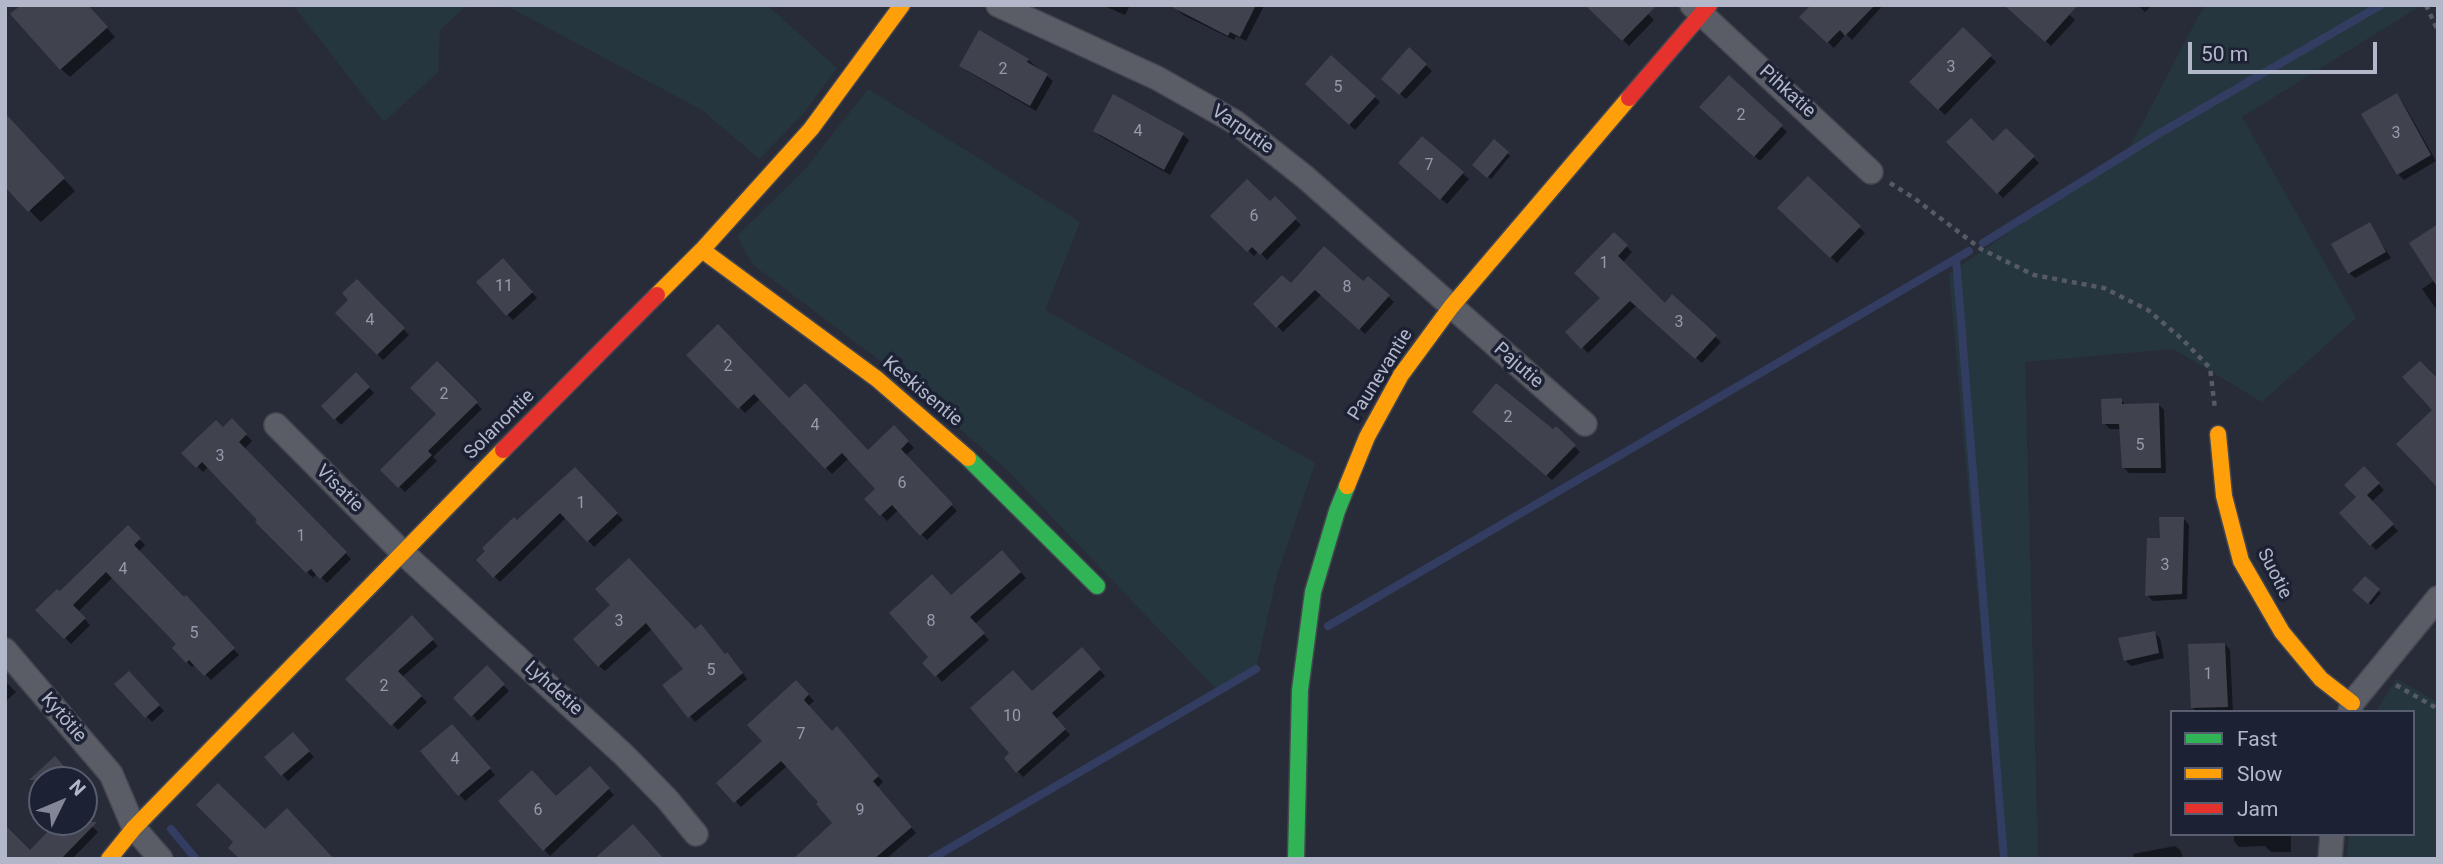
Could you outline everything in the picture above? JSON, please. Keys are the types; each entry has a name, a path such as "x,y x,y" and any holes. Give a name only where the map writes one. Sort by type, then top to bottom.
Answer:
{"street":[{"name":"Solanontie","path":"109,859 134,828 402,552 702,250 811,129 902,5"},
{"name":"Varputie","path":"999,5 1157,78 1236,122 1306,177 1451,307"},
{"name":"Paunevantie","path":"1296,859 1300,690 1313,592 1337,511 1367,438 1401,375 1451,307 1701,8"},
{"name":"Pihkatie","path":"1701,8 1871,172"},
{"name":"Keskisentie","path":"702,250 877,379 980,468 1097,586"},
{"name":"Pajutie","path":"1451,307 1585,424"},
{"name":"Visatie","path":"276,425 402,552"},
{"name":"Suotie","path":"2218,434 2224,496 2241,561 2282,632 2321,679 2351,707"},
{"name":"Lyhdetie","path":"402,552 624,755 696,834"},
{"path":"2351,707 2438,598"},
{"name":"Kytötie","path":"5,650 111,774 134,828 161,859"},
{"path":"2330,859 2332,836"}],"path":[{"path":"2426,5 2438,31"},
{"path":"1871,172 1914,198 1981,249 2035,275 2104,288 2148,310 2183,340 2210,369 2218,434"},
{"path":"2376,673 2438,709"}],"shaded area":[{"path":"293,5 467,5 440,30 438,72 384,122"},
{"path":"505,5 767,5 837,68 803,114 759,159 702,110"},
{"path":"2207,5 2422,5 2242,117 2356,318 2262,402 2173,349 2025,362 2038,859 2001,859 1949,274 2129,149 2200,13"},
{"path":"868,89 1080,222 1045,310 1315,463 1277,575 1256,669 1217,690 1008,471 895,372 752,264 737,236 807,167"},
{"path":"2396,679 2438,702 2438,859 2347,859 2349,836 2415,836 2415,710 2377,710"}],"building":[{"path":"21,5 88,5 108,27 60,70 10,14"},
{"path":"1168,5 1256,5 1240,37 1230,32 1228,36"},
{"path":"1585,5 1657,5 1622,41"},
{"path":"1811,5 1875,5 1845,36 1840,30 1827,43 1799,17"},
{"path":"2004,5 2078,5 2045,42"},
{"path":"1963,27 1992,55 1938,110 1909,82"},
{"path":"979,30 1029,59 1027,62 1048,74 1030,106 959,66"},
{"path":"1409,47 1427,64 1399,95 1381,79"},
{"path":"1331,55 1376,96 1349,125 1305,84"},
{"path":"1729,75 1783,125 1754,157 1699,107"},
{"path":"2397,93 2431,155 2397,175 2361,114"},
{"path":"1113,94 1184,133 1164,170 1093,131"},
{"path":"5,113 65,178 28,212 5,187"},
{"path":"1971,118 1993,141 2006,128 2035,156 1997,194 1946,142"},
{"path":"1422,136 1464,172 1440,200 1398,163"},
{"path":"1494,139 1509,152 1487,178 1472,165"},
{"path":"1808,176 1861,226 1830,258 1777,208"},
{"path":"1247,179 1270,201 1275,196 1297,218 1260,255 1252,247 1247,252 1210,216"},
{"path":"2370,222 2386,252 2348,274 2331,244"},
{"path":"2438,224 2438,288 2409,243"},
{"path":"1614,232 1628,245 1618,256 1665,303 1672,294 1717,335 1695,359 1630,301 1581,349 1565,332 1600,298 1574,273"},
{"path":"1324,246 1363,281 1368,276 1390,295 1359,330 1315,290 1276,328 1253,304 1282,275 1291,283"},
{"path":"503,258 533,292 506,316 476,282"},
{"path":"357,279 405,328 377,355 335,313 348,300 342,293"},
{"path":"718,324 789,398 805,383 868,450 894,425 909,441 901,449 953,504 920,536 892,505 880,516 864,499 875,489 842,453 825,469 754,394 738,409 686,355"},
{"path":"437,361 478,402 428,451 432,455 398,488 380,470 436,414 410,388"},
{"path":"2420,361 2438,379 2438,488 2396,444 2432,410 2402,377"},
{"path":"356,372 370,387 334,420 321,406"},
{"path":"1496,383 1553,429 1556,426 1576,445 1546,476 1472,412"},
{"path":"2122,398 2122,404 2159,403 2161,468 2122,468 2119,424 2102,424 2101,399"},
{"path":"232,418 247,434 239,442 347,552 320,579 311,569 306,573 255,522 257,520 202,462 196,468 181,453 216,420 223,427"},
{"path":"2364,466 2380,483 2367,495 2394,524 2370,546 2339,513 2356,497 2344,485"},
{"path":"575,467 618,513 587,542 560,513 493,578 476,560 485,551 482,548 514,517 517,520"},
{"path":"2159,517 2184,517 2182,594 2145,596 2147,538 2160,538"},
{"path":"128,525 141,538 134,545 184,597 186,595 235,648 204,676 189,660 186,663 172,648 176,644 106,572 73,605 86,618 64,639 35,610 57,589 60,591"},
{"path":"1002,550 1021,572 970,617 985,633 935,677 922,663 928,657 889,613 932,574 951,595"},
{"path":"629,558 695,629 701,624 743,673 688,718 662,685 683,669 646,623 598,667 573,639 610,605 595,589"},
{"path":"2365,576 2380,589 2368,604 2352,590"},
{"path":"412,615 434,639 398,671 422,696 391,726 345,679"},
{"path":"2155,631 2159,653 2124,661 2118,638"},
{"path":"2225,643 2228,707 2191,708 2188,644"},
{"path":"1082,647 1101,669 1052,713 1066,729 1016,773 1004,758 1009,753 970,708 1013,670 1032,691"},
{"path":"487,665 505,684 471,717 453,698"},
{"path":"129,671 160,705 145,718 114,684"},
{"path":"796,680 809,694 804,700 832,731 837,726 879,776 873,781 912,827 874,859 793,859 832,823 816,804 818,802 781,761 734,803 716,783 762,741 747,725"},
{"path":"452,724 491,768 458,796 420,751"},
{"path":"293,732 310,751 281,776 264,757"},
{"path":"55,756 64,766 44,766"},
{"path":"590,766 610,788 543,851 498,801 532,770 556,796"},
{"path":"218,783 265,829 287,808 334,859 240,859 228,848 233,842 196,805"},
{"path":"633,824 664,859 594,859"},
{"path":"5,825 30,850 44,836 83,836 61,859 5,859"}],"waterway":[{"path":"1983,243 2160,133 2381,5"},
{"path":"1328,626 1969,251"},
{"path":"1956,259 2004,859"},
{"path":"931,859 1256,669"},
{"path":"171,829 196,859"}],"traffic: fast":[{"path":"968,458 1097,586"},
{"path":"1296,859 1300,690 1313,592 1347,486"}],"traffic: slow":[{"path":"657,295 702,250 811,129 902,5"},
{"path":"1347,486 1367,437 1401,375 1451,307 1629,98"},
{"path":"702,250 877,379 968,458"},
{"path":"2218,434 2224,496 2241,561 2282,632 2321,679 2352,703"},
{"path":"109,859 134,828 503,450"}],"traffic: jam":[{"path":"1629,98 1709,5"},
{"path":"503,450 657,295"}]}
